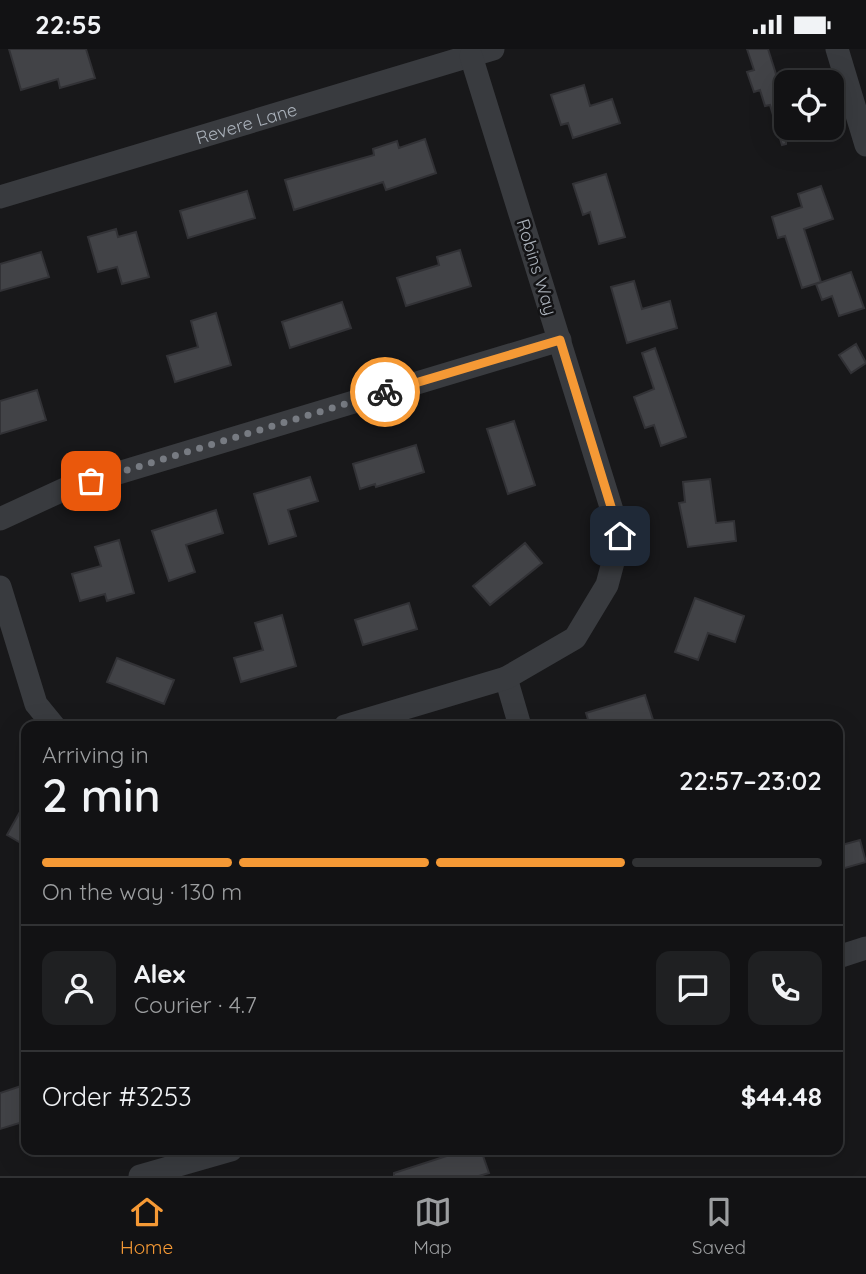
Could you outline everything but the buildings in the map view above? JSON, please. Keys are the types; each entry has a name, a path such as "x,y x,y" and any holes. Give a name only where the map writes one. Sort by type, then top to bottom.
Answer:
{"street":[{"name":"Revere Lane","path":"0,197 493,49"},
{"path":"837,49 866,145"},
{"name":"Robins Way","path":"362,721 506,678 575,638 607,585 620,536 471,56"},
{"path":"0,519 65,489 560,340"},
{"path":"0,587 36,704 50,721"},
{"path":"506,678 519,721"},
{"path":"843,955 866,948"},
{"path":"140,1176 214,1155"}],"way so far":[{"path":"91,481 385,392"}],"route":[{"path":"385,392 560,340 620,536"}]}
